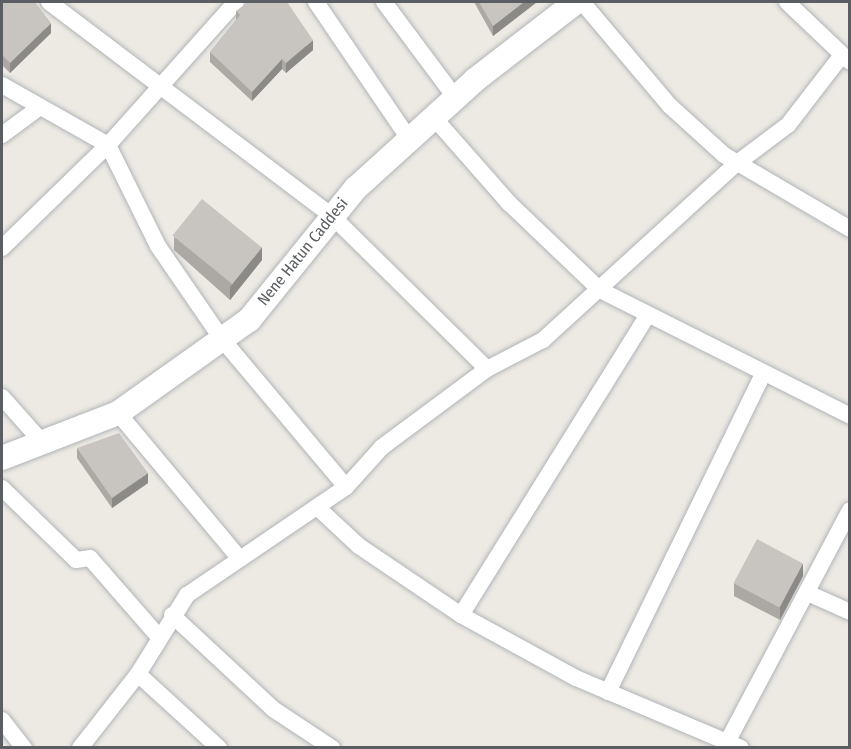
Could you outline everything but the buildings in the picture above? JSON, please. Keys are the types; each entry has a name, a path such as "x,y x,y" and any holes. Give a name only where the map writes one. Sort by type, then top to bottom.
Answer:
{"street":[{"path":"49,2 331,215 487,369"},
{"path":"2,248 108,145 236,2"},
{"path":"316,2 409,139"},
{"path":"384,2 457,100"},
{"name":"Nene Hatun Caddesi","path":"2,458 118,413 249,321 331,215 409,139 436,120 576,2"},
{"path":"582,2 670,106 736,164 849,229"},
{"path":"80,747 138,674 158,636 187,595 346,487 382,447 487,369 543,340 736,164 788,124 846,58 787,2"},
{"path":"2,85 108,145 158,246 222,339 346,487"},
{"path":"2,135 40,107"},
{"path":"436,120 509,203 600,290 646,318 849,416"},
{"path":"461,615 646,318"},
{"path":"608,692 763,374"},
{"path":"2,397 42,442"},
{"path":"118,413 240,559"},
{"path":"2,488 76,560 90,558 158,636"},
{"path":"317,507 359,546 461,615 608,692 730,746 810,594 849,510"},
{"path":"810,594 849,612"},
{"path":"172,615 273,709 332,747"},
{"path":"138,674 219,747"},
{"path":"2,720 24,747"}]}
